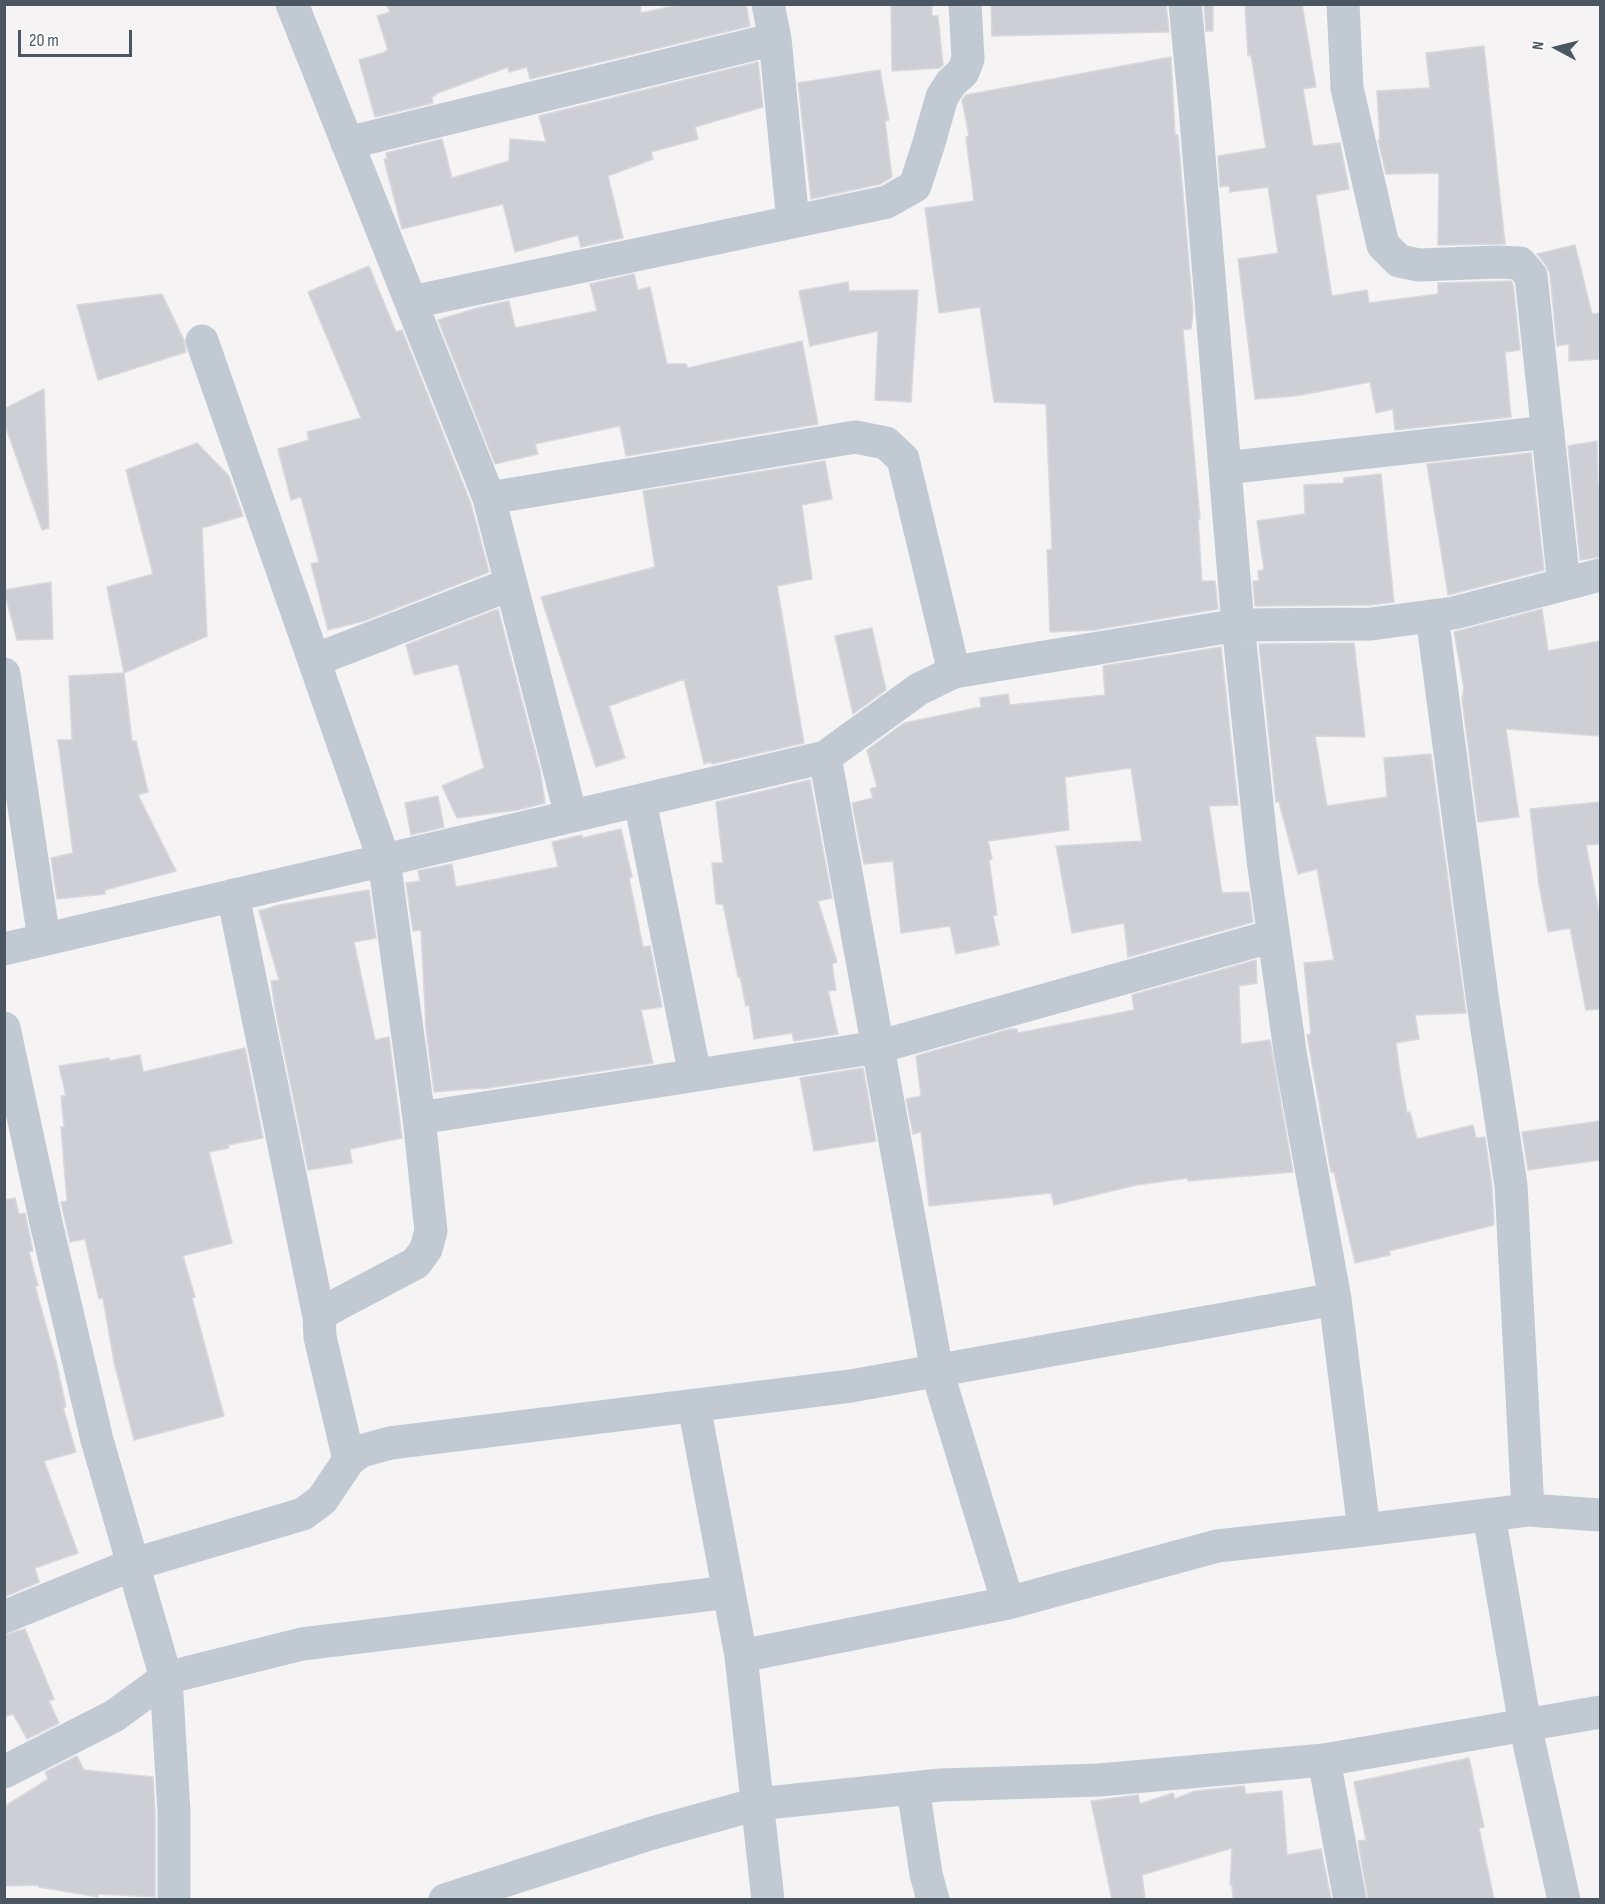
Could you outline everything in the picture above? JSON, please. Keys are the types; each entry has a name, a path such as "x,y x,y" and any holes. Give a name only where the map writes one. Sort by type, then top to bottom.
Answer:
{"street":[{"path":"292,4 489,498 571,816"},
{"path":"768,4 775,39 793,222"},
{"path":"412,302 887,202 915,186 942,97 951,83 963,72 968,59 965,4"},
{"path":"1185,4 1238,625 1263,860 1291,1058 1335,1299 1364,1530"},
{"path":"1343,4 1347,88 1383,245 1399,261 1419,265 1520,263 1531,276 1564,585"},
{"path":"347,143 775,39"},
{"path":"202,341 384,860 419,1118 431,1231 426,1250 416,1263 329,1309 319,1317"},
{"path":"1225,468 1548,432"},
{"path":"489,498 855,437 886,443 903,459 954,672"},
{"path":"4,948 825,757 919,689 954,672 1238,625 1371,624 1454,613 1600,575"},
{"path":"315,660 511,584"},
{"path":"1432,616 1483,1003 1511,1185 1528,1510"},
{"path":"4,674 44,939"},
{"path":"825,757 936,1371 1008,1603"},
{"path":"640,801 695,1075"},
{"path":"233,895 319,1317 320,1336 349,1460"},
{"path":"419,1118 878,1047 1273,936"},
{"path":"4,1028 47,1227 97,1440 166,1678 174,1812 174,1899"},
{"path":"4,1617 134,1564 303,1514 322,1500 349,1460 362,1451 390,1443 851,1386 1335,1299"},
{"path":"693,1406 741,1656 768,1899"},
{"path":"741,1656 1008,1603 1217,1546 1528,1510 1600,1515"},
{"path":"1489,1515 1525,1725 1564,1899"},
{"path":"4,1772 114,1716 166,1678 302,1644 729,1592"},
{"path":"445,1899 649,1834 757,1804 941,1785 1099,1780 1324,1760 1600,1712"},
{"path":"1324,1760 1350,1899"},
{"path":"913,1788 926,1874 933,1899"}],"building":[{"path":"386,4 640,4 641,13 683,4 746,4 750,26 530,79 527,67 509,72 508,67 435,94 432,97 433,103 375,117 359,60 388,50 377,16 390,12"},
{"path":"891,4 932,4 932,16 938,16 943,65 940,68 892,71"},
{"path":"991,4 1166,4 1169,32 992,36"},
{"path":"1204,4 1213,4 1213,31 1206,31"},
{"path":"1245,4 1302,4 1316,87 1303,89 1313,146 1340,143 1349,189 1316,195 1332,296 1367,290 1369,303 1438,294 1438,283 1511,281 1520,350 1505,352 1511,417 1395,430 1393,409 1376,413 1370,382 1295,396 1255,399 1238,259 1278,253 1268,187 1230,192 1229,186 1220,187 1218,156 1266,148 1251,55 1248,56"},
{"path":"1484,46 1505,244 1438,245 1439,173 1386,174 1378,140 1380,140 1377,91 1430,88 1426,53"},
{"path":"1171,57 1175,135 1178,135 1193,311 1191,329 1183,330 1200,519 1198,519 1202,581 1215,581 1218,609 1094,630 1050,632 1047,550 1052,549 1046,404 994,402 980,307 939,313 925,208 974,201 966,137 969,136 962,100 966,95"},
{"path":"758,62 763,107 695,127 698,139 651,152 653,159 608,176 623,238 581,247 578,235 515,252 503,204 402,229 384,159 387,159 386,153 442,139 452,178 509,161 510,139 546,142 539,116"},
{"path":"880,70 889,120 885,121 892,177 880,184 811,199 798,83"},
{"path":"1575,245 1592,314 1600,313 1600,359 1569,361 1569,344 1557,346 1550,274 1537,254"},
{"path":"369,266 396,332 402,330 471,504 489,572 364,621 328,630 311,564 319,562 301,497 291,500 278,449 309,440 307,432 361,418 308,292"},
{"path":"634,274 638,290 650,287 667,364 686,364 688,368 802,341 818,424 626,456 620,426 535,444 538,454 495,464 438,320 509,301 515,328 597,311 590,284"},
{"path":"848,282 849,291 918,290 911,402 875,400 878,331 810,346 799,291"},
{"path":"162,294 184,340 186,352 98,380 77,305"},
{"path":"44,389 49,528 42,530 4,422 4,409"},
{"path":"1597,441 1598,484 1600,484 1600,557 1580,560 1568,446"},
{"path":"197,443 229,476 243,516 202,528 207,636 124,673 107,587 153,574 126,470"},
{"path":"1531,453 1544,570 1448,595 1427,464"},
{"path":"825,461 832,499 802,505 812,579 777,586 804,743 704,764 684,679 609,706 625,758 596,767 541,597 655,567 643,491"},
{"path":"1381,474 1394,602 1370,605 1255,606 1253,581 1259,581 1258,571 1264,570 1257,521 1305,514 1304,485 1344,483 1344,478"},
{"path":"51,582 53,639 17,640 4,590"},
{"path":"498,609 540,770 545,803 517,810 457,818 442,786 484,768 458,664 414,675 406,645"},
{"path":"1542,609 1548,651 1600,641 1600,736 1506,729 1519,817 1478,822 1462,699 1464,688 1454,632"},
{"path":"872,628 886,690 853,714 835,636"},
{"path":"1354,643 1365,737 1315,736 1327,806 1387,797 1384,758 1431,754 1466,1013 1415,1015 1419,1039 1396,1043 1400,1073 1407,1113 1410,1112 1417,1139 1473,1125 1476,1138 1485,1137 1492,1187 1494,1225 1389,1251 1390,1255 1355,1263 1334,1172 1331,1172 1307,1035 1311,1034 1304,963 1334,960 1317,869 1298,874 1279,802 1276,802 1259,644"},
{"path":"1221,647 1238,805 1209,806 1222,893 1249,892 1253,922 1128,957 1124,923 1072,933 1056,846 1142,841 1131,768 1065,777 1069,830 988,841 997,915 993,916 999,945 956,954 950,926 901,933 893,861 864,864 852,803 873,798 870,789 877,787 867,750 904,723 981,707 980,698 1008,694 1010,705 1105,695 1103,666"},
{"path":"124,673 132,741 136,741 148,792 138,795 176,871 105,890 105,894 57,899 51,858 73,853 58,740 72,740 69,676"},
{"path":"810,780 832,898 818,901 837,962 832,964 836,990 828,991 838,1034 794,1041 792,1033 754,1039 749,1005 746,1006 740,977 738,977 723,904 716,904 712,863 723,863 716,802"},
{"path":"438,796 444,827 411,835 405,803"},
{"path":"1600,802 1600,844 1586,845 1600,918 1600,1009 1586,1010 1570,928 1548,932 1539,885 1530,809"},
{"path":"621,829 632,877 629,878 643,947 650,946 662,1007 641,1010 653,1063 482,1089 434,1092 426,1029 421,930 413,931 406,883 420,881 418,871 452,864 456,887 558,867 552,842"},
{"path":"369,890 376,938 354,942 375,1040 389,1037 402,1138 350,1149 352,1163 308,1170 275,1008 271,981 279,980 259,911 279,905"},
{"path":"1256,960 1257,983 1239,986 1241,1044 1270,1040 1293,1172 1188,1181 1188,1178 1136,1185 1054,1205 1051,1193 929,1206 921,1132 913,1134 906,1099 921,1096 916,1056 1010,1029 1017,1029 1018,1033 1134,1010 1132,995"},
{"path":"245,1048 263,1138 228,1145 229,1148 209,1152 232,1243 183,1256 224,1416 134,1440 114,1362 103,1298 99,1299 85,1239 70,1242 61,1202 67,1201 61,1127 64,1127 61,1096 66,1096 59,1066 140,1055 143,1072"},
{"path":"863,1068 876,1141 814,1151 800,1078"},
{"path":"1600,1121 1600,1160 1528,1170 1522,1132"},
{"path":"15,1198 19,1214 25,1213 33,1251 29,1252 38,1286 35,1286 56,1361 66,1407 63,1407 76,1452 44,1461 78,1553 35,1568 39,1582 4,1597 4,1200"},
{"path":"25,1629 54,1699 49,1701 59,1723 27,1739 13,1714 4,1717 4,1635"},
{"path":"77,1756 84,1770 153,1777 155,1897 98,1894 98,1897 38,1885 4,1886 4,1807 48,1779 45,1772"},
{"path":"1469,1758 1484,1827 1479,1828 1494,1899 1368,1899 1358,1841 1366,1840 1354,1782"},
{"path":"1244,1786 1246,1794 1282,1791 1287,1855 1321,1849 1331,1899 1233,1899 1232,1885 1230,1885 1232,1848 1142,1875 1145,1899 1112,1899 1091,1801 1138,1795 1140,1804 1173,1793 1175,1799 1195,1791"}]}
